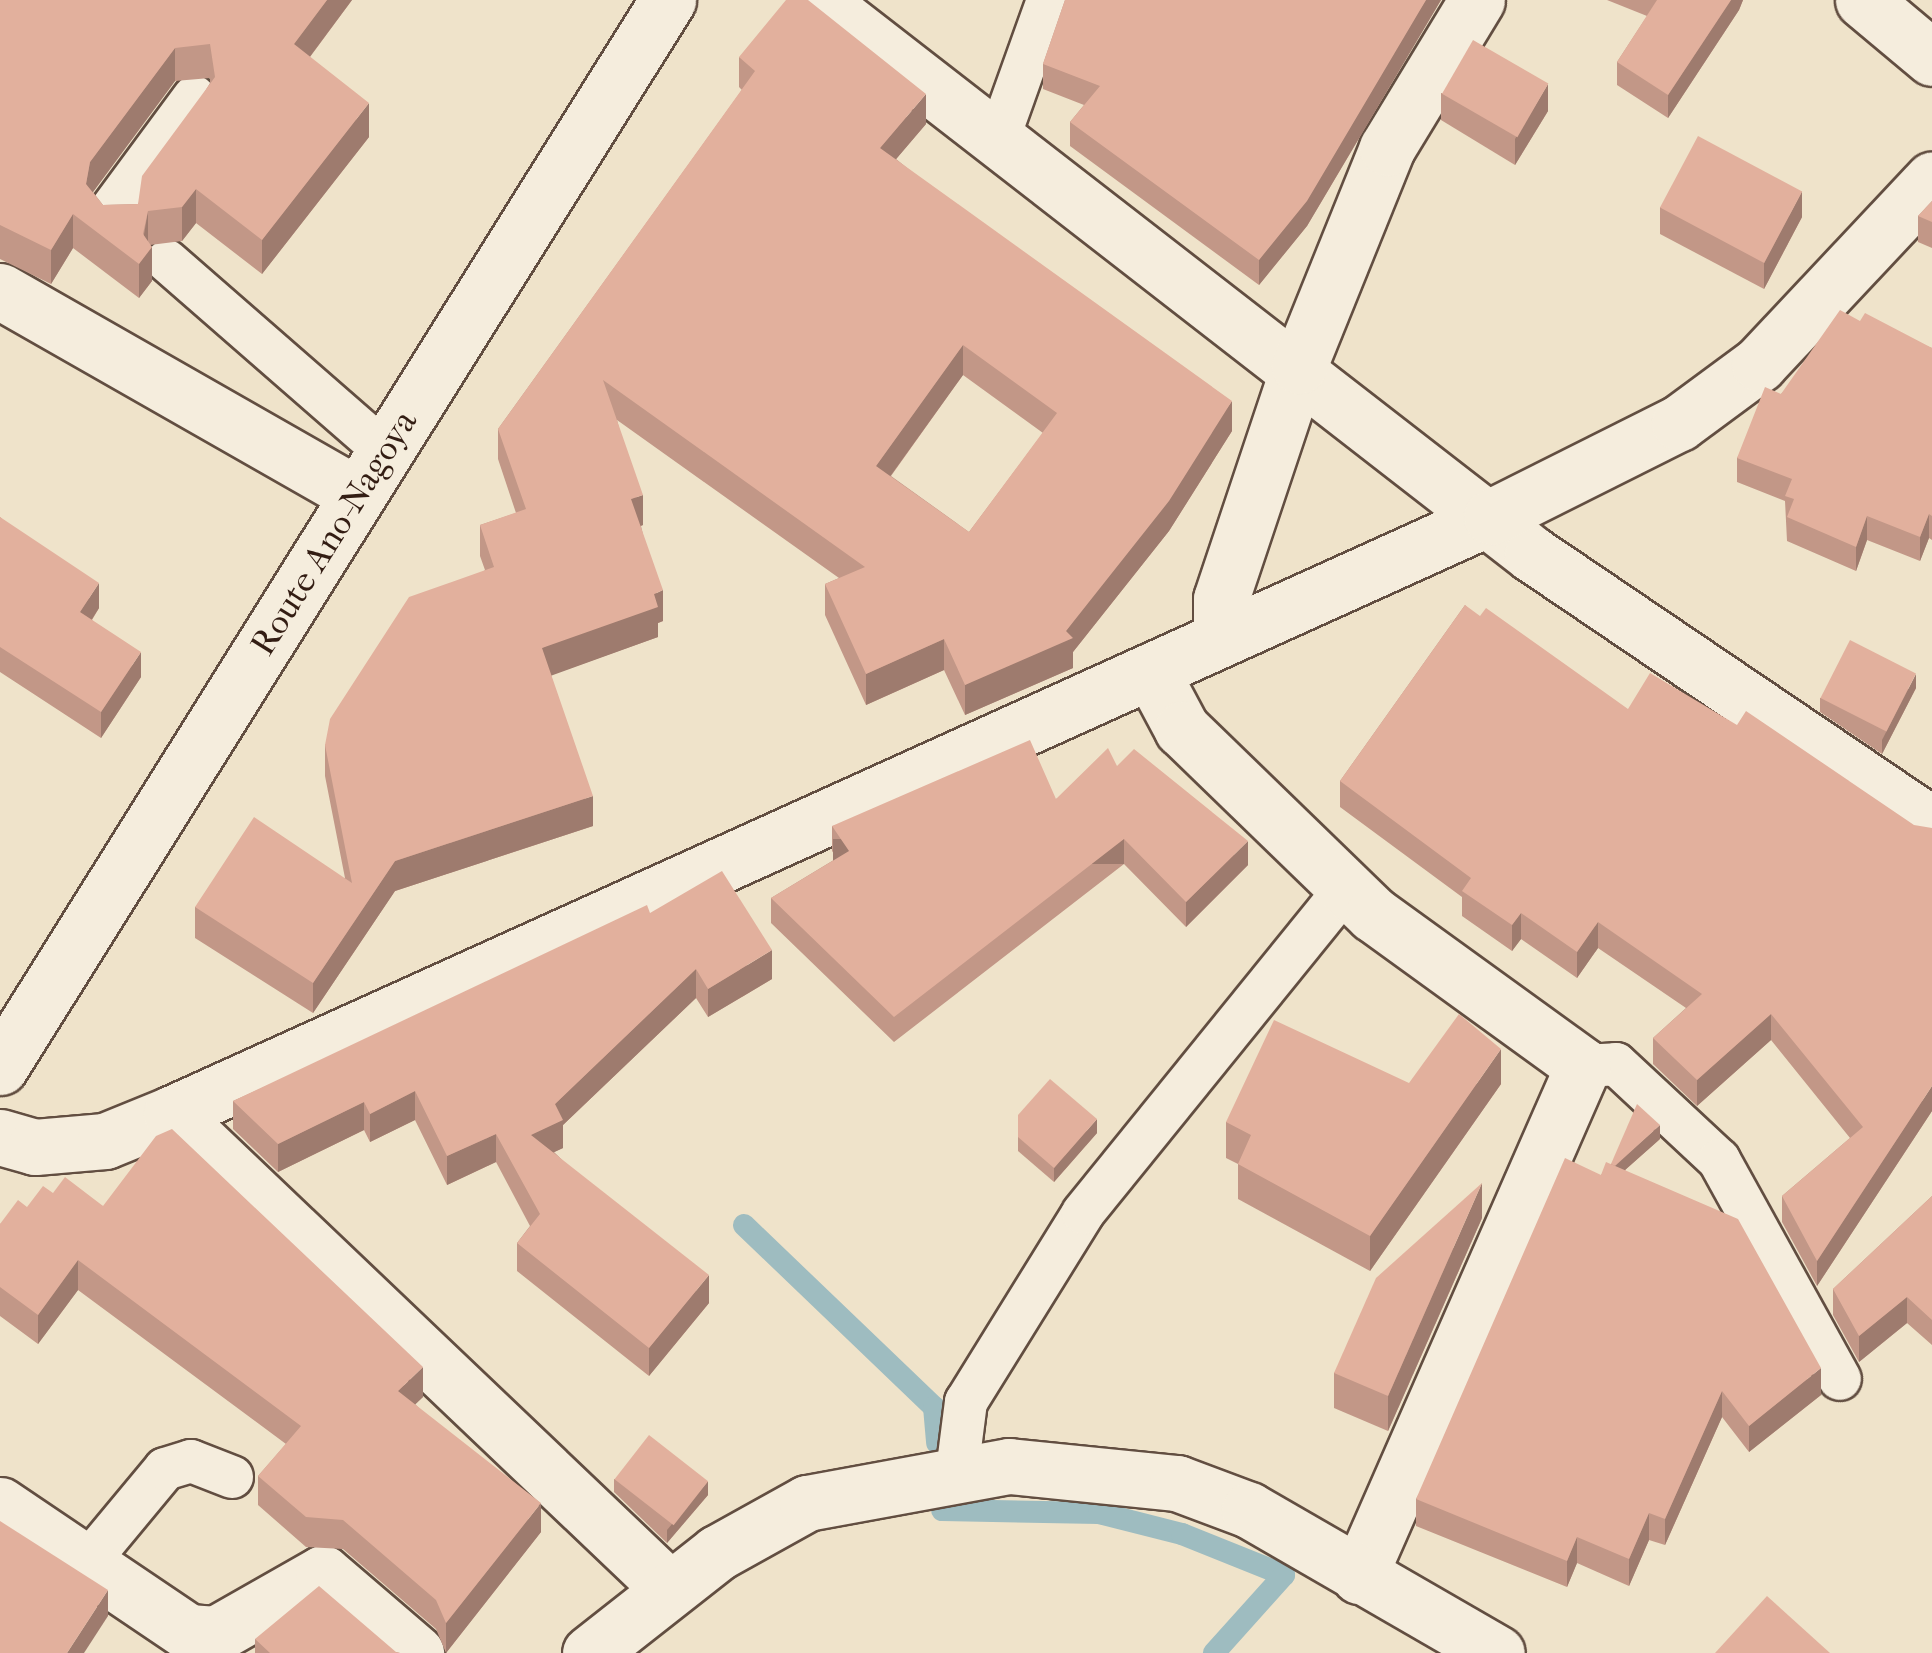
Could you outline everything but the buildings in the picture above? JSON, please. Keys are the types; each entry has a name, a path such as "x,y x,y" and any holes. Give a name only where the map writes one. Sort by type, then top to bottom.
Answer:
{"street":[{"name":"Route Ano-Nagoya","path":"0,1067 668,0"},
{"path":"818,0 1299,366 1492,516 1532,554 1932,825"},
{"path":"1221,638 1221,599 1299,366 1388,148 1477,0"},
{"path":"1862,0 1932,58"},
{"path":"0,1137 34,1147 105,1141 171,1114 1492,516 1679,423 1759,364 1932,180"},
{"path":"0,291 371,473"},
{"path":"1151,672 1182,730 1346,888 1583,1066 1359,1576"},
{"path":"171,1114 670,1589"},
{"path":"590,1653 670,1589 807,1503 956,1472 1009,1466 1177,1483 1249,1510 1498,1653"},
{"path":"0,1505 188,1632 216,1634 324,1573 416,1653"}],"lane":[{"path":"1000,137 1048,0"},
{"path":"120,221 110,212 194,97"},
{"path":"167,261 371,473"},
{"path":"956,1472 966,1402 1083,1213 1346,888"},
{"path":"1583,1066 1616,1064 1719,1160 1840,1379"},
{"path":"87,1563 165,1468 191,1462 232,1477"}],"waterway":[{"path":"744,1225 934,1407 937,1443"},
{"path":"942,1510 1099,1513 1182,1534 1284,1575 1214,1653"}]}
